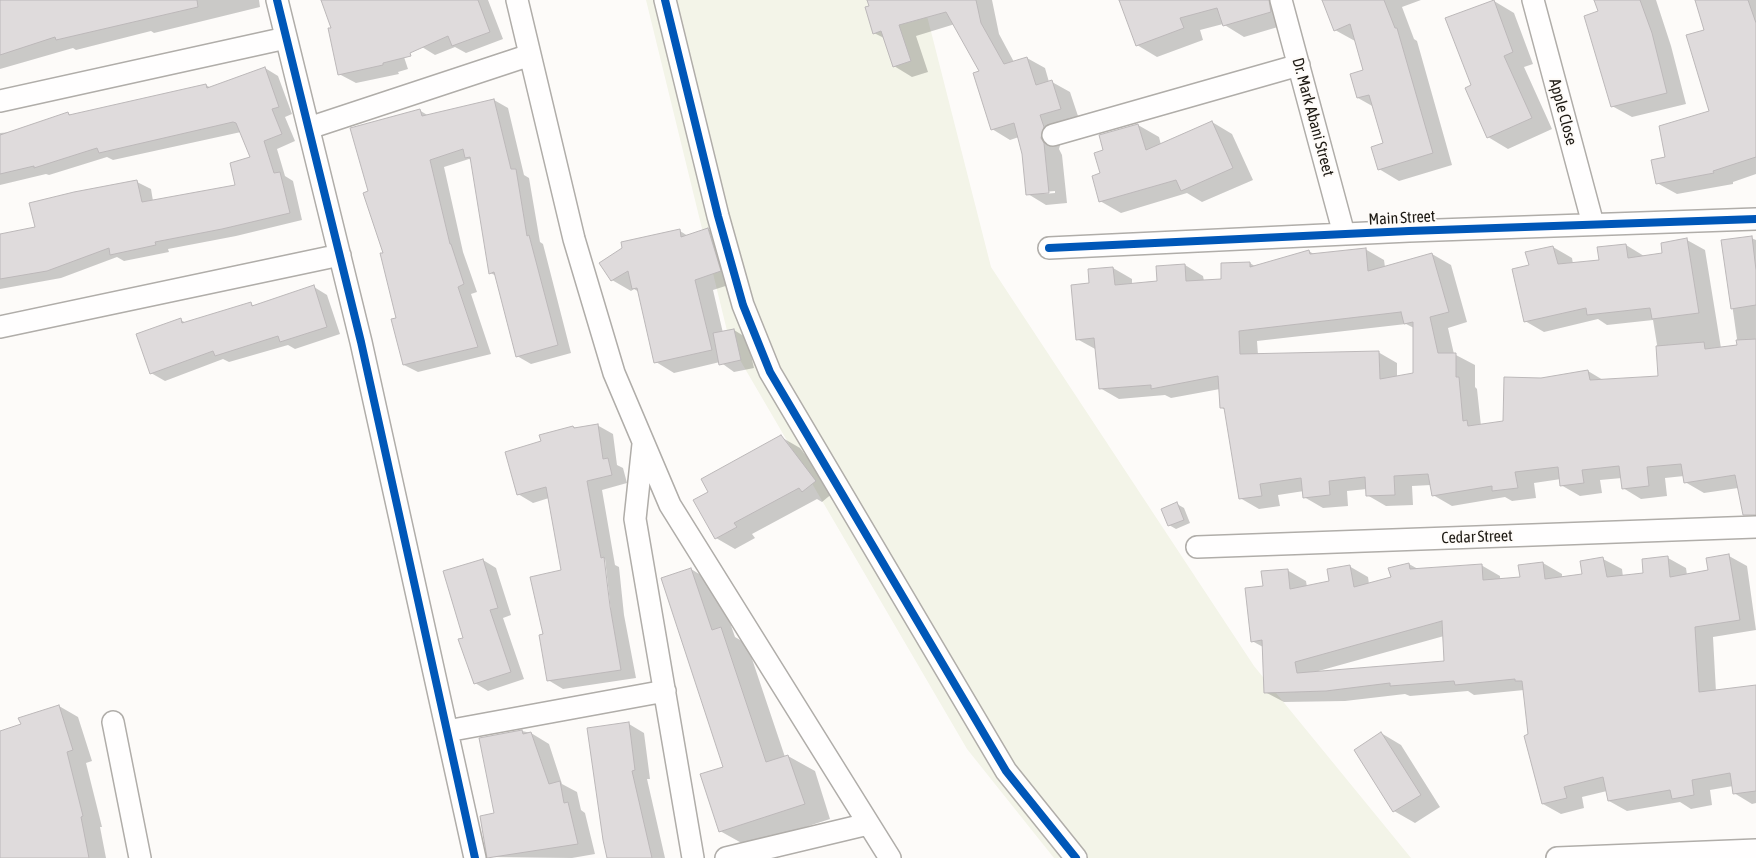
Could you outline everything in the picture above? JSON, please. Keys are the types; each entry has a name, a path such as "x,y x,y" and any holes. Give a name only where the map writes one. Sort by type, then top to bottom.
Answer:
{"street":[{"path":"277,0 361,342 475,858"},
{"path":"517,0 574,239 614,373 670,505 890,858"},
{"path":"665,0 718,216 743,305 770,372 1006,771 1076,858"},
{"name":"Dr. Mark Abani Street","path":"1281,0 1344,234"},
{"name":"Apple Close","path":"1533,0 1593,224"},
{"path":"0,101 286,38"},
{"path":"309,128 530,55"},
{"path":"1053,135 1298,65"},
{"name":"Main Street","path":"1049,248 1756,218"},
{"path":"0,327 340,255"},
{"path":"644,441 635,519 693,858"},
{"name":"Cedar Street","path":"1197,547 1756,527"},
{"path":"447,731 665,690"},
{"path":"113,722 140,858"},
{"path":"726,858 868,824"},
{"path":"1557,858 1756,850"}],"shaded area":[{"path":"646,0 923,0 991,267 1254,666 1411,858 1054,858 967,749 730,343"}],"building":[{"path":"0,0 197,0 198,7 56,40 55,37 0,55"},
{"path":"321,0 478,0 490,32 452,46 448,36 410,53 411,56 383,63 383,65 338,75 328,28 331,28"},
{"path":"867,0 976,0 981,23 1004,64 1027,57 1036,85 1052,80 1061,109 1040,115 1044,127 1041,138 1044,143 1049,193 1026,195 1022,154 1014,123 991,130 973,73 979,71 946,12 899,25 911,61 893,67 881,31 873,34 865,7 869,6"},
{"path":"1119,0 1269,0 1271,12 1223,26 1217,8 1180,18 1184,28 1136,46"},
{"path":"1322,0 1384,0 1395,28 1397,28 1433,153 1378,170 1371,147 1383,143 1369,95 1357,98 1350,74 1363,70 1350,24 1334,31"},
{"path":"1494,0 1513,52 1504,56 1532,118 1487,138 1465,88 1471,85 1445,18"},
{"path":"1594,0 1640,0 1652,33 1667,93 1611,107 1584,16 1598,11"},
{"path":"1695,0 1748,0 1756,23 1756,157 1713,171 1714,173 1656,184 1651,160 1665,157 1659,126 1709,111 1686,35 1704,30"},
{"path":"265,67 279,107 272,109 282,134 264,141 274,173 280,172 290,213 155,242 156,245 110,255 109,248 47,271 0,279 0,234 35,227 29,203 137,180 142,202 235,185 230,163 250,157 236,123 233,122 99,153 97,148 34,168 34,166 0,174 0,135 68,112 69,115 206,84 207,88"},
{"path":"494,99 511,169 516,169 527,236 529,235 558,345 516,357 494,272 489,274 470,157 465,158 463,149 430,160 450,244 464,284 458,287 478,347 403,365 391,319 396,318 380,253 383,253 363,193 368,191 350,128 420,109 422,116"},
{"path":"1212,121 1233,168 1181,191 1176,180 1099,202 1092,176 1100,173 1094,153 1103,150 1099,135 1138,124 1146,150"},
{"path":"708,228 721,271 695,280 712,350 654,363 637,288 632,289 628,271 611,281 599,263 622,248 621,242 680,229 681,237"},
{"path":"1752,236 1756,270 1756,305 1731,309 1721,240"},
{"path":"1687,238 1699,313 1652,319 1650,308 1587,315 1586,308 1524,322 1512,269 1529,265 1525,252 1553,246 1558,264 1599,260 1597,247 1626,244 1628,258 1662,253 1661,243"},
{"path":"1366,248 1368,271 1432,253 1449,312 1430,317 1438,353 1456,353 1456,377 1459,377 1463,421 1467,420 1468,426 1503,421 1504,377 1541,378 1588,370 1590,380 1658,376 1656,346 1704,342 1705,349 1737,345 1736,340 1756,339 1756,515 1743,515 1735,475 1684,483 1681,464 1647,467 1649,486 1622,489 1619,466 1582,470 1584,483 1560,486 1558,467 1515,472 1518,488 1492,491 1492,486 1432,496 1428,474 1394,476 1395,495 1366,496 1365,477 1329,481 1330,495 1303,498 1301,478 1260,484 1262,496 1239,499 1224,408 1220,408 1218,376 1151,389 1151,385 1099,389 1094,338 1076,340 1071,285 1089,283 1088,269 1113,267 1115,285 1157,281 1156,266 1185,264 1186,281 1221,279 1221,263 1250,262 1250,267 1309,250 1310,254","holes":["1401,312 1404,324 1413,322 1413,373 1380,379 1379,351 1240,354 1239,331"]},
{"path":"314,285 327,327 280,342 278,336 215,356 213,351 150,374 136,334 181,318 182,323 251,302 252,306"},
{"path":"734,329 741,360 719,365 713,333"},
{"path":"598,424 603,459 608,458 612,475 587,481 601,558 604,557 621,670 547,681 539,635 543,634 530,577 561,570 546,487 517,495 505,452 541,441 539,435 573,426 574,428"},
{"path":"781,435 816,481 802,492 799,488 734,523 737,527 715,539 693,500 708,492 701,479"},
{"path":"1177,502 1184,520 1168,526 1161,509"},
{"path":"1729,554 1740,620 1695,627 1699,692 1756,685 1756,791 1733,794 1730,773 1692,780 1694,795 1672,799 1670,790 1608,801 1603,777 1564,787 1567,798 1542,804 1524,736 1528,734 1522,681 1515,681 1515,679 1455,685 1454,681 1390,686 1390,683 1326,691 1264,693 1262,640 1251,642 1245,588 1263,586 1261,571 1288,569 1290,589 1329,581 1327,569 1350,565 1354,587 1391,577 1388,568 1409,563 1410,569 1482,564 1483,580 1520,577 1518,565 1543,562 1545,579 1582,574 1580,561 1603,557 1607,577 1643,573 1642,559 1668,556 1670,577 1708,570 1706,558","holes":["1442,621 1444,661 1297,673 1295,662"]},
{"path":"483,559 498,608 490,610 511,672 474,684 458,639 463,638 443,571"},
{"path":"691,568 712,630 721,627 766,762 788,755 805,804 719,832 700,774 723,767 661,578"},
{"path":"59,705 73,750 67,752 83,816 81,817 89,858 0,858 0,731 21,724 18,718"},
{"path":"629,722 635,770 632,771 652,858 607,858 603,840 587,728"},
{"path":"522,730 523,734 531,732 549,784 560,781 564,803 568,802 578,844 487,858 480,816 494,813 479,738"},
{"path":"1381,732 1421,795 1393,812 1354,750"}],"cycle path":[{"path":"277,0 361,342 475,858"},
{"path":"665,0 718,216 743,305 770,372 1006,771 1076,858"},
{"path":"1049,248 1409,231 1756,219"}]}
